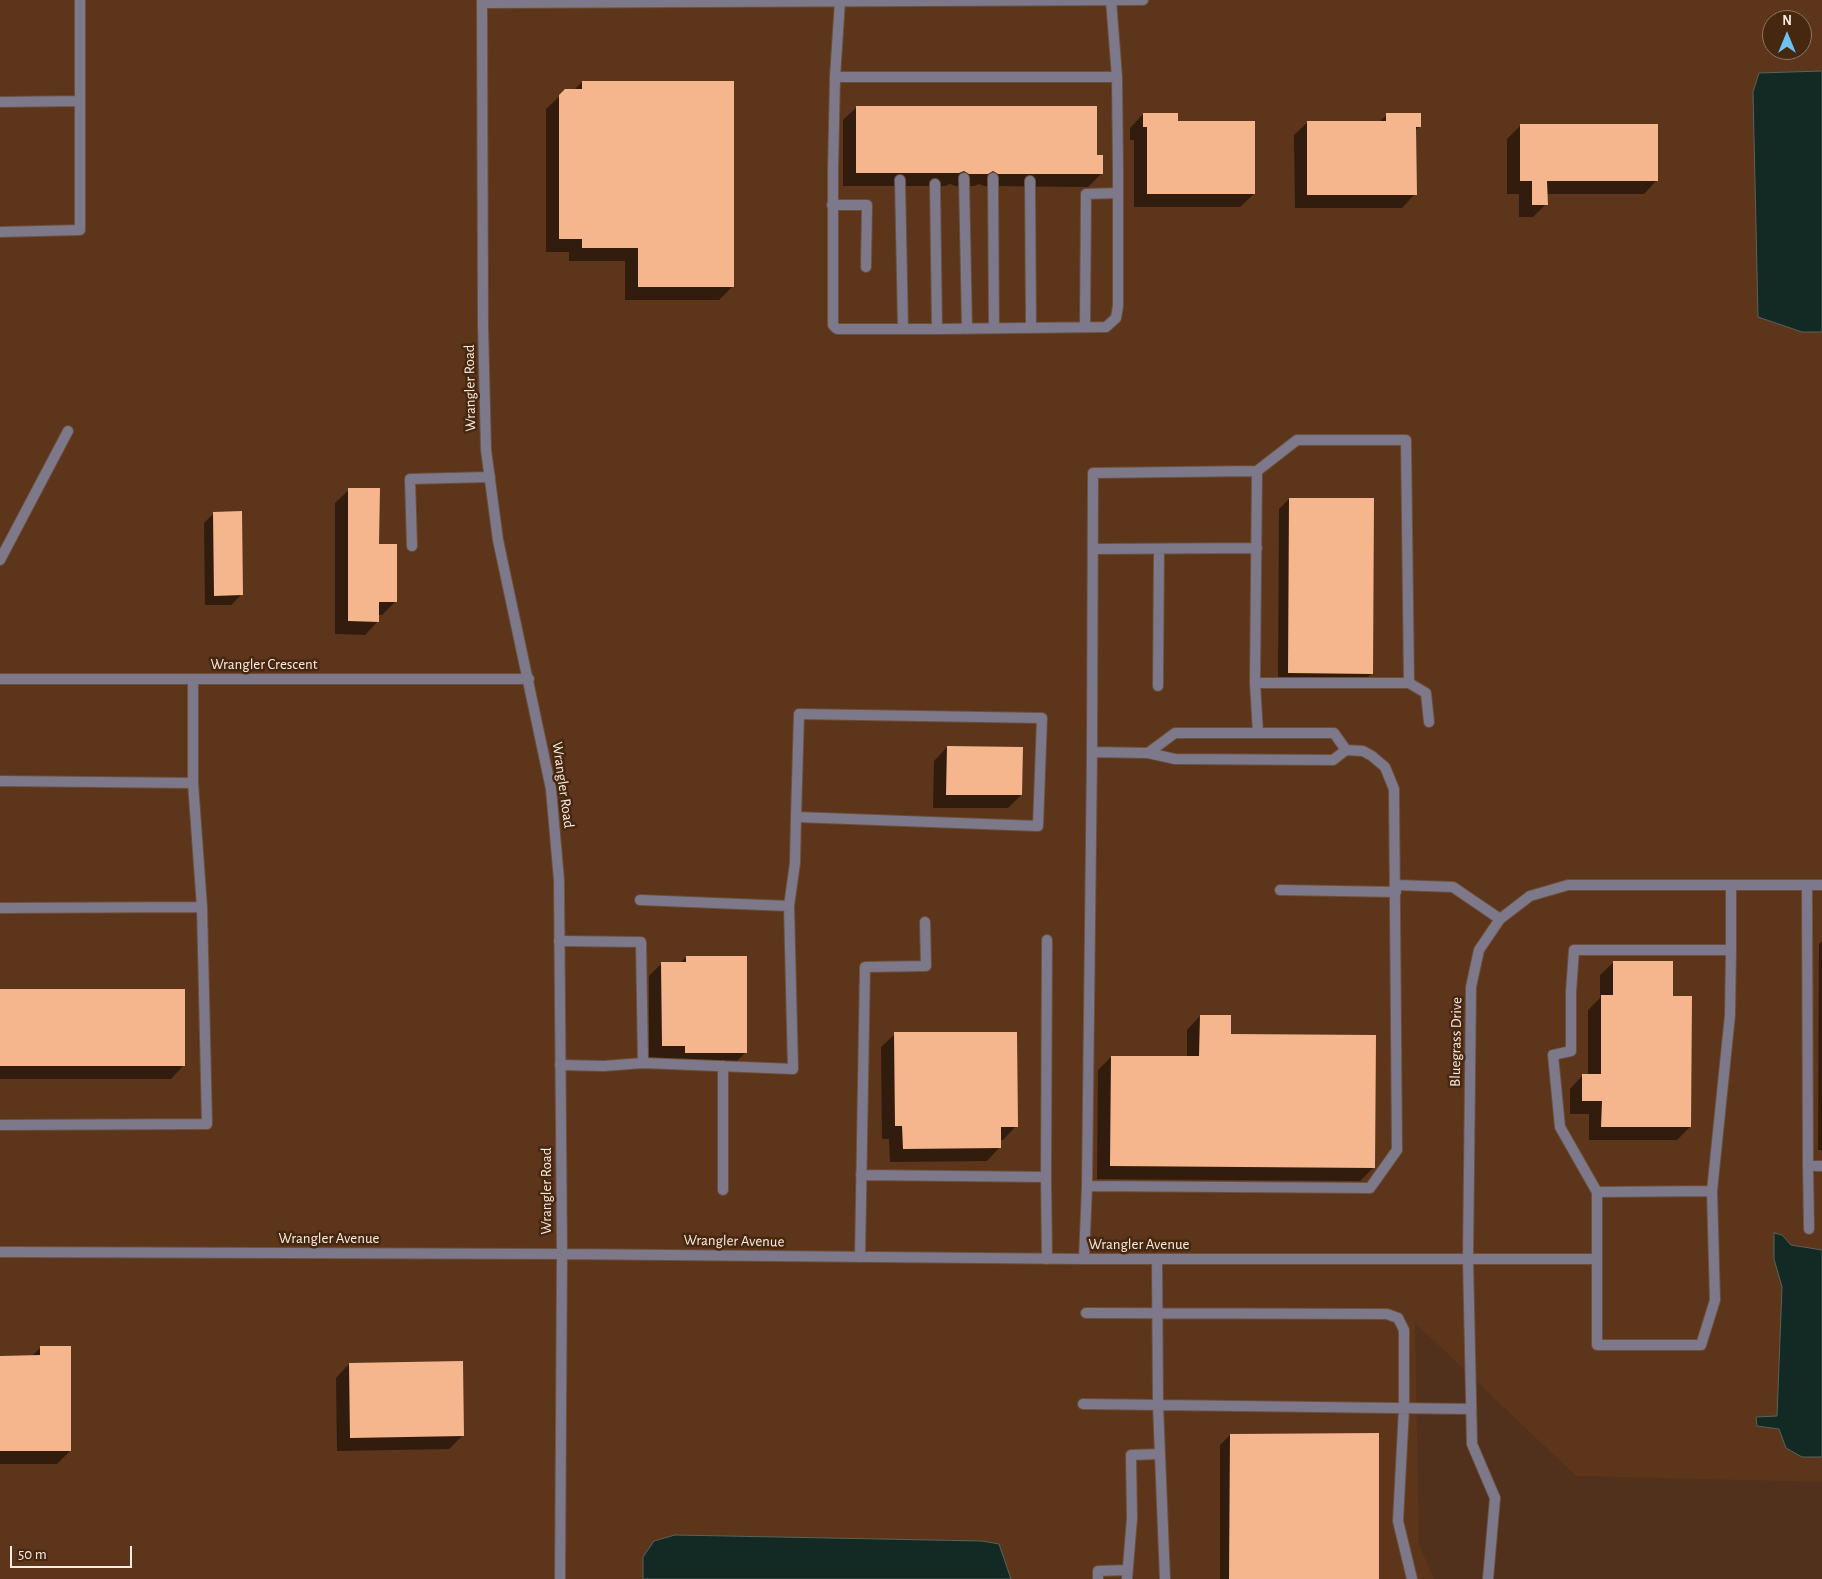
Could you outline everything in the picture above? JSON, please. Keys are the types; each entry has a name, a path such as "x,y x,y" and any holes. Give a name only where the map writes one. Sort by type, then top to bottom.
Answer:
{"street":[{"path":"0,232 80,230 80,0"},
{"path":"840,2 835,77 832,205 833,325 836,329 1085,328 1106,327 1116,318 1118,306 1117,77 1111,0"},
{"path":"482,1 840,2 1143,0"},
{"name":"Wrangler Road","path":"482,1 483,326 486,450 498,540 551,789 559,880 562,1254 560,1579"},
{"path":"835,77 1117,77"},
{"path":"0,102 80,101"},
{"path":"964,178 967,328"},
{"path":"993,178 994,328"},
{"path":"900,180 903,329"},
{"path":"1030,181 1031,328"},
{"path":"935,184 937,329"},
{"path":"1085,328 1086,194 1118,193"},
{"path":"832,205 867,205 866,267"},
{"path":"0,560 68,431"},
{"path":"1084,1259 1087,1186 1092,752 1093,473 1257,471 1297,440 1406,440 1409,683"},
{"path":"1257,471 1255,683 1258,733"},
{"path":"412,546 410,479 490,477"},
{"path":"1093,549 1257,548"},
{"path":"1158,549 1158,686"},
{"name":"Wrangler Crescent","path":"0,679 529,679"},
{"path":"0,1125 207,1124 202,907 193,783 193,679"},
{"path":"1255,683 1409,683 1426,693 1429,722"},
{"path":"560,1065 604,1066 643,1063 793,1069 789,906 796,863 796,816 799,714 1042,718 1038,826 796,816"},
{"path":"1148,753 1175,732 1334,732 1346,750"},
{"path":"1087,1186 1370,1188 1397,1150 1394,789 1385,767 1372,756 1362,751 1346,750 1333,760 1175,759 1148,753 1092,752"},
{"path":"0,781 193,783"},
{"name":"Bluegrass Drive","path":"1488,1579 1495,1498 1472,1444 1468,1259 1471,986 1479,950 1500,919 1530,896 1568,885 1822,885"},
{"path":"1731,885 1731,950 1730,1015 1712,1191 1715,1300 1701,1344 1597,1345 1597,1192 1560,1127 1553,1055 1571,1051 1571,992 1574,950 1731,950"},
{"path":"1807,885 1809,1229"},
{"path":"1280,890 1452,887 1500,919"},
{"path":"640,900 789,906"},
{"path":"0,908 202,907"},
{"path":"860,1257 864,967 926,966 925,922"},
{"path":"559,940 641,942 643,1063"},
{"path":"1047,940 1047,1259"},
{"path":"722,1066 723,1190"},
{"path":"1808,1166 1822,1166"},
{"path":"861,1175 1046,1177"},
{"path":"1597,1192 1712,1191"},
{"name":"Wrangler Avenue","path":"0,1252 562,1254 1047,1259 1597,1259"},
{"path":"1157,1259 1158,1405 1165,1579"},
{"path":"1086,1313 1387,1314 1398,1318 1404,1330 1404,1408 1398,1521 1412,1579"},
{"path":"1083,1404 1471,1409"},
{"path":"1098,1579 1098,1571 1127,1574 1132,1518 1131,1455 1160,1454"}],"shaded area":[{"path":"0,0 1822,0 1822,1482 1576,1476 1415,1323 1419,1544 1434,1579 0,1579"}],"water":[{"path":"1822,71 1822,332 1802,332 1758,317 1753,92 1759,73"},
{"path":"1774,1233 1782,1235 1791,1245 1822,1250 1822,1457 1802,1457 1786,1448 1779,1429 1757,1426 1756,1417 1777,1416 1782,1287 1774,1259"},
{"path":"675,1535 982,1541 999,1544 1011,1579 643,1579 643,1557 654,1541"}],"building":[{"path":"582,81 734,81 734,287 638,287 638,248 582,248 582,239 559,239 559,95 565,89 582,89"},
{"path":"856,106 1097,106 1097,155 1103,155 1103,174 998,174 993,171 988,174 969,174 964,171 959,173 856,173"},
{"path":"1143,113 1178,113 1178,121 1255,121 1255,194 1147,194 1147,127 1143,127"},
{"path":"1386,113 1421,113 1421,127 1416,127 1417,195 1307,195 1307,121 1386,121"},
{"path":"1520,124 1658,124 1658,181 1547,181 1548,205 1532,205 1532,181 1520,181"},
{"path":"348,488 380,488 379,544 397,544 397,602 379,602 379,622 348,621"},
{"path":"1289,498 1374,498 1373,674 1288,673"},
{"path":"242,511 243,595 214,596 213,512"},
{"path":"947,746 1023,747 1022,795 946,795"},
{"path":"686,956 747,956 747,1053 685,1053 685,1046 662,1046 661,962 686,962"},
{"path":"1613,961 1673,961 1673,996 1692,996 1691,1127 1601,1127 1602,1101 1582,1101 1582,1074 1601,1074 1601,995 1613,995"},
{"path":"0,989 185,989 185,1066 0,1066"},
{"path":"1200,1015 1231,1015 1231,1034 1376,1035 1375,1168 1110,1166 1111,1056 1199,1056"},
{"path":"894,1032 1017,1032 1018,1127 1001,1127 1001,1148 903,1149 902,1126 895,1126"},
{"path":"40,1346 71,1346 71,1451 0,1451 0,1356 40,1355"},
{"path":"463,1361 464,1436 350,1438 349,1363"},
{"path":"1379,1433 1379,1579 1229,1579 1230,1434"}]}
